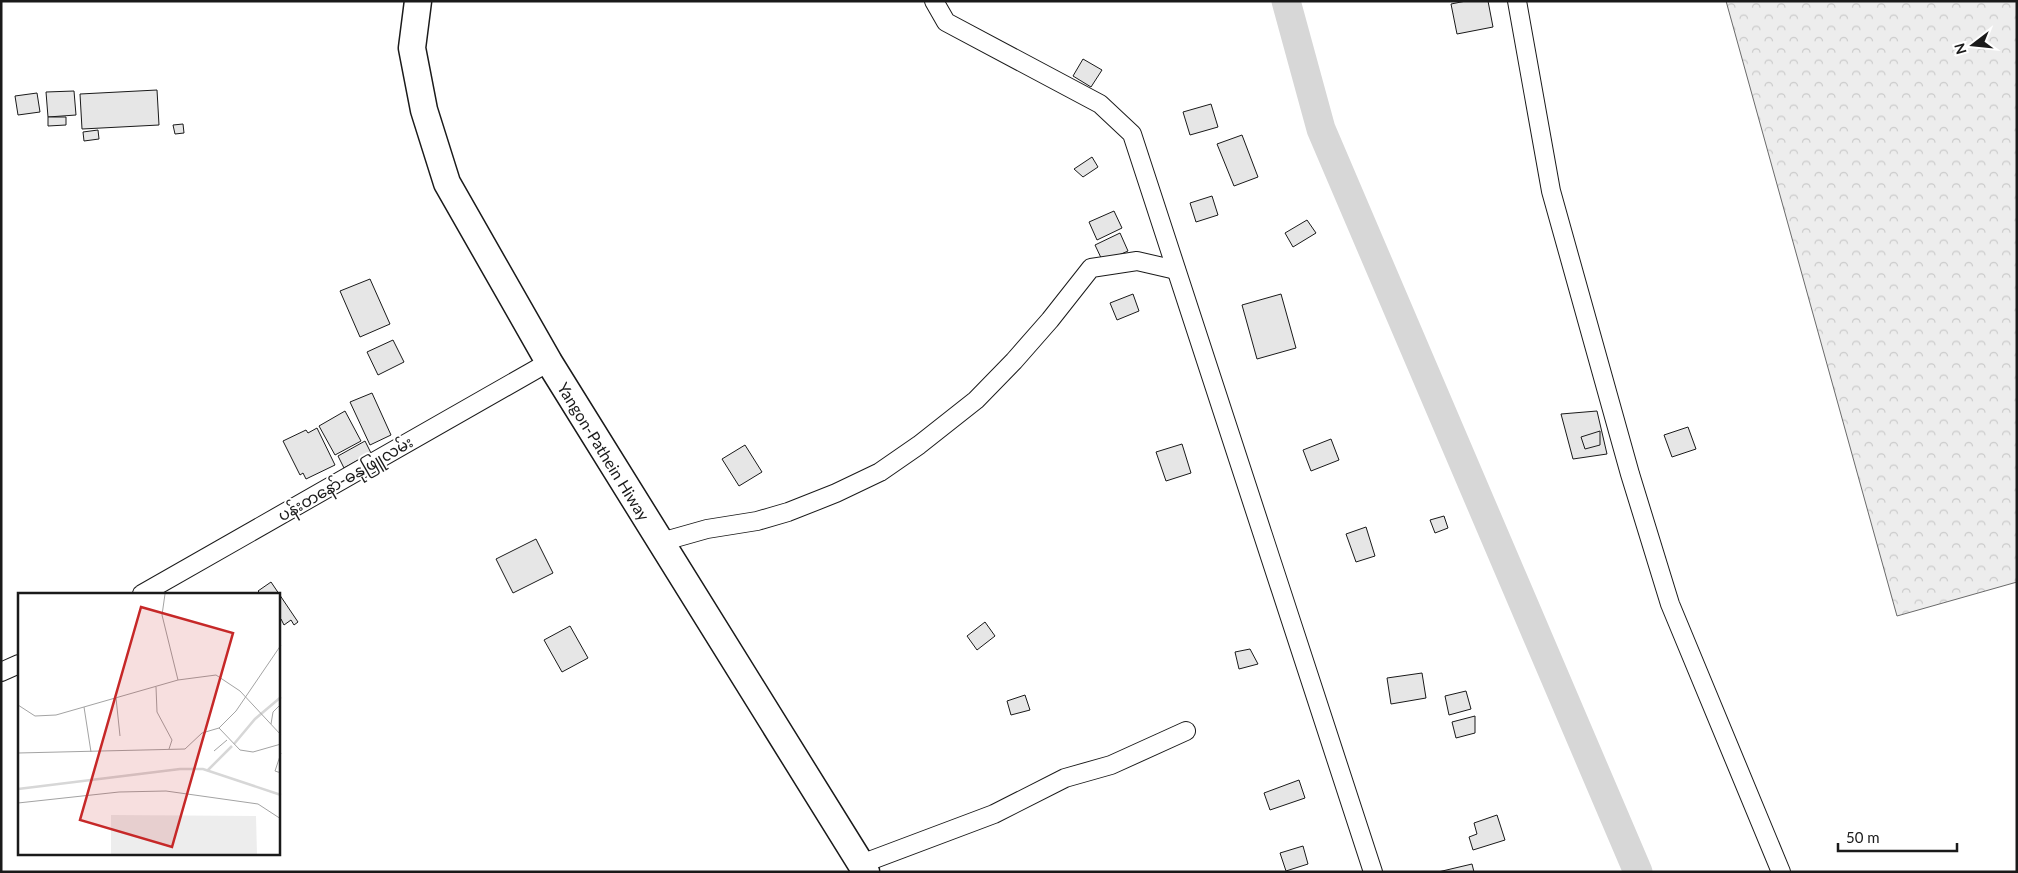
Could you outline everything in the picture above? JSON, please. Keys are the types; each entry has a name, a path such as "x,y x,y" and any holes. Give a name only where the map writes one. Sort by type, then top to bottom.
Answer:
{"highway":[{"name":"Yangon-Pathein Hiway","path":"418,1 412,48 424,110 447,184 549,362 864,868"}],"street":[{"path":"934,1 946,22 1100,104 1132,134 1373,872"},
{"path":"1517,1 1551,191 1630,474 1670,604 1781,872"},
{"path":"660,542 707,529 757,522 836,494 880,472 919,445 976,400 1050,320 1090,268 1136,261 1176,270"},
{"name":"ပန်းတနော်-ဓနုဖြူလမ်း","path":"144,593 549,362"},
{"path":"1,672 18,664"},
{"path":"864,868 994,814 1065,778 1111,765 1186,731"}],"green space":[{"path":"1726,1 2017,1 2017,582 1897,616"}],"building":[{"path":"1466,1 1488,1 1493,27 1457,34 1451,4"},
{"path":"1083,59 1102,70 1091,87 1073,76"},
{"path":"157,90 159,125 82,129 80,94"},
{"path":"74,91 76,115 48,117 46,92"},
{"path":"37,93 40,112 18,115 15,96"},
{"path":"1211,104 1218,127 1190,135 1183,112"},
{"path":"48,117 66,117 66,125 48,126"},
{"path":"183,124 184,133 175,134 173,125"},
{"path":"98,130 99,139 84,141 83,132"},
{"path":"1242,135 1258,177 1234,186 1217,144"},
{"path":"1092,157 1098,167 1083,177 1074,169"},
{"path":"1212,196 1218,215 1196,222 1190,203"},
{"path":"1114,211 1122,228 1097,240 1089,222"},
{"path":"1307,220 1316,233 1293,247 1285,233"},
{"path":"1120,233 1128,251 1103,262 1095,245"},
{"path":"370,279 390,324 360,337 340,291"},
{"path":"1133,294 1139,311 1117,320 1110,303"},
{"path":"1281,294 1296,348 1257,359 1242,305"},
{"path":"393,340 404,362 378,375 367,352"},
{"path":"372,393 391,435 370,445 350,402"},
{"path":"345,411 361,441 335,455 319,426"},
{"path":"1597,411 1607,454 1573,459 1561,414"},
{"path":"1688,427 1696,449 1672,457 1664,435"},
{"path":"317,428 335,465 306,479 303,473 300,475 283,441 306,430 308,433"},
{"path":"1600,431 1600,445 1585,449 1581,437"},
{"path":"1331,439 1339,460 1311,471 1303,450"},
{"path":"365,441 371,453 344,468 338,456"},
{"path":"1182,444 1191,473 1166,481 1156,452"},
{"path":"745,445 762,472 739,486 722,459"},
{"path":"1444,516 1448,528 1435,533 1430,520"},
{"path":"1366,527 1375,556 1356,562 1346,534"},
{"path":"536,539 553,573 513,593 496,559"},
{"path":"271,582 278,593 260,593 258,591"},
{"path":"280,595 298,622 294,625 291,620 284,625 281,619"},
{"path":"985,622 995,636 977,650 967,636"},
{"path":"570,626 588,658 562,672 544,640"},
{"path":"1250,649 1258,664 1239,669 1235,652"},
{"path":"1422,673 1426,698 1391,704 1387,678"},
{"path":"1466,691 1471,709 1449,715 1445,696"},
{"path":"1025,695 1030,710 1011,715 1007,701"},
{"path":"1475,716 1475,733 1456,738 1452,722"},
{"path":"1299,780 1305,798 1270,810 1264,793"},
{"path":"1497,815 1505,840 1473,850 1469,837 1477,834 1474,823"},
{"path":"1303,846 1308,864 1286,871 1280,853"},
{"path":"1472,864 1474,872 1438,872"}],"waterway":[{"path":"1286,1 1321,129 1638,872"}]}
